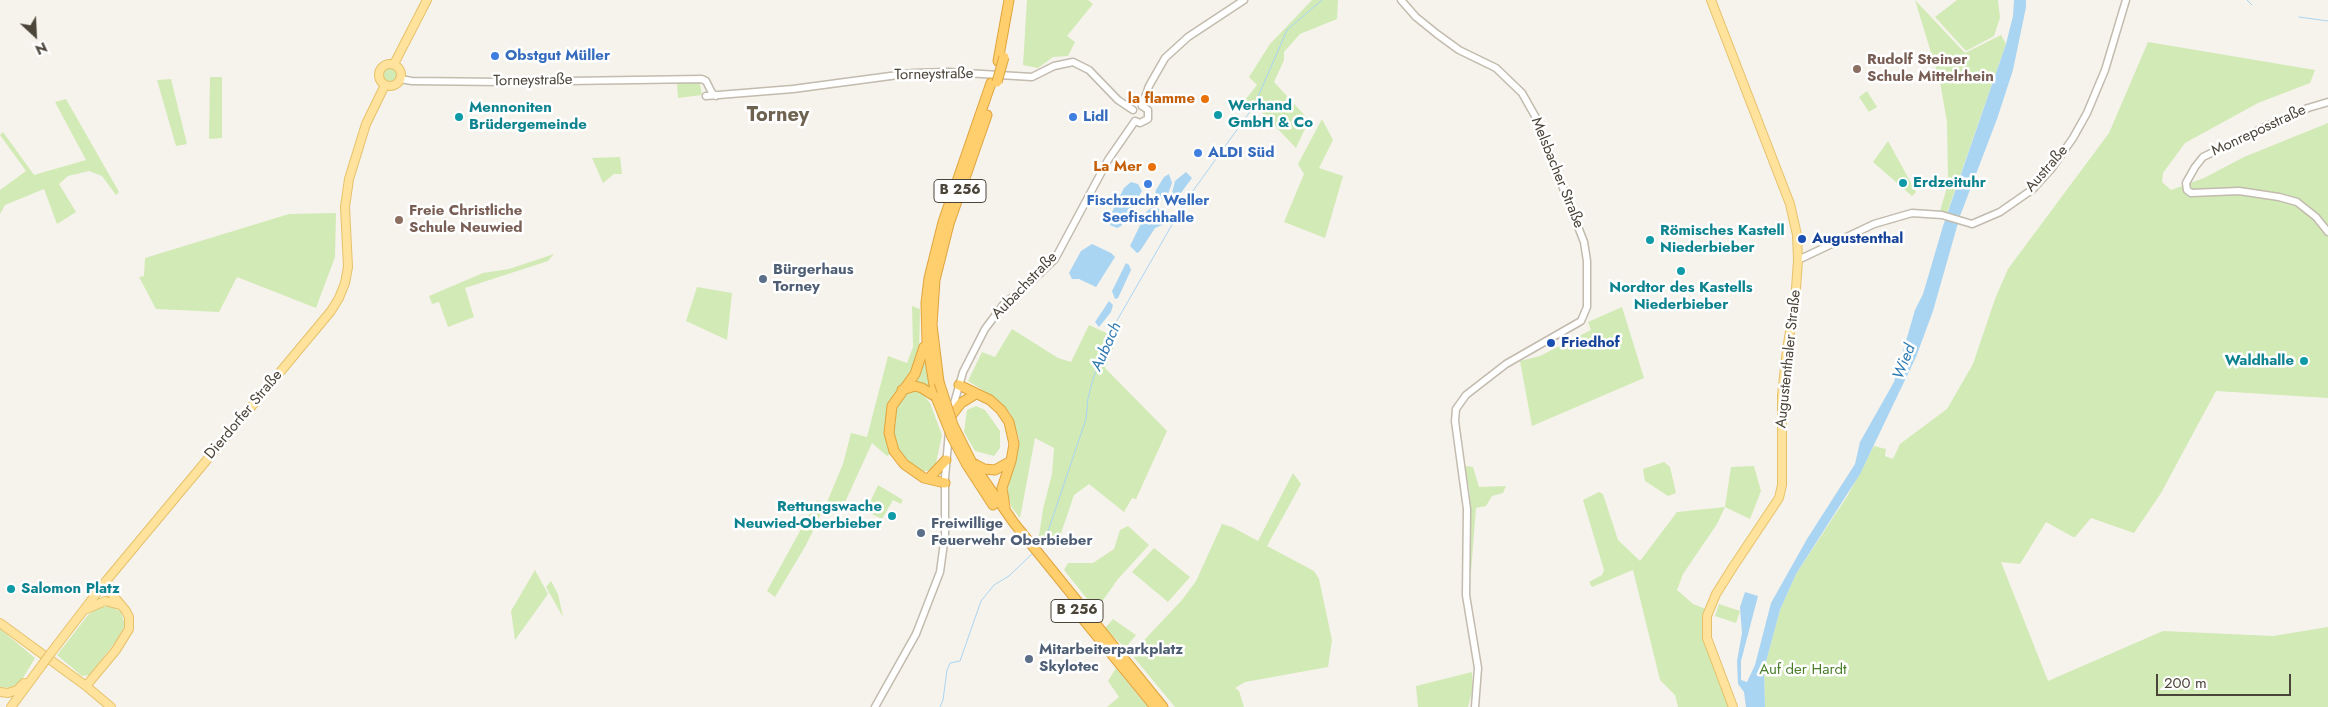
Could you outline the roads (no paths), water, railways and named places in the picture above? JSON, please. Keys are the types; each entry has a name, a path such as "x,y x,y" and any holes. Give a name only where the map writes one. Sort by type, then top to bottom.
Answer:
{"highway":[{"name":"B 256","path":"1001,59 1009,0"},
{"name":"B 256","path":"1012,524 1008,514 969,464 953,425 939,382 934,354 932,325 935,280 948,224 1001,59 1014,0"},
{"name":"B 256","path":"994,82 938,239 927,292 926,333 929,364 936,397 952,437 969,464 1012,524 1148,694 1155,707"},
{"path":"926,333 919,365 892,406 889,433 899,458 916,473 934,481 946,483"},
{"path":"960,385 965,392 983,396"},
{"path":"960,385 996,404 1009,422 1014,444 1011,461 1002,488 1008,514"},
{"path":"902,390 915,386 936,397"},
{"path":"951,416 961,403 974,395"},
{"path":"930,476 946,460"},
{"path":"969,464 995,470 1011,461"},
{"path":"916,473 940,478 946,483"},
{"name":"B 256","path":"1148,694 1163,707"}],"main road":[{"path":"394,64 427,0"},
{"name":"Augustenthaler Straße","path":"1711,0 1790,204 1797,236 1798,260 1795,303 1786,350 1782,395 1782,485 1779,498 1716,594 1708,616 1708,638 1734,707"},
{"path":"394,64 400,69 400,79 392,86 385,85 378,77 379,70 384,65 394,64"},
{"name":"Dierdorfer Straße","path":"11,707 106,581 331,310 345,283 348,267 345,207 349,179 366,124 385,85"},
{"path":"86,686 126,634 129,617 107,588 106,581"},
{"path":"83,611 105,601 122,606"},
{"path":"0,623 86,686 111,707"},
{"path":"0,692 8,694 17,690 36,672"}],"street":[{"path":"1142,106 1149,86 1165,58 1188,37 1244,0"},
{"name":"Melsbacher Straße","path":"1401,0 1416,17 1436,34 1459,50 1496,68 1522,93 1535,116 1584,242 1588,277 1587,307 1584,318 1577,325 1506,364 1466,395 1458,405 1455,413 1466,492 1466,595 1478,679 1475,707"},
{"name":"Austraße","path":"1798,260 1874,224 1912,213 1942,215 1972,224 2010,206 2033,189 2052,168 2073,138 2096,95 2126,0"},
{"name":"Torneystraße","path":"706,96 793,89 913,74 949,72 1032,77 1054,66 1073,62 1089,70 1118,100 1133,110"},
{"name":"Torneystraße","path":"400,79 412,82 502,82 702,79 706,81 712,93 716,96"},
{"name":"Monreposstraße","path":"2328,102 2308,108 2271,124 2203,157 2186,183 2187,190 2191,192 2208,190 2239,191 2279,197 2297,202 2316,217 2328,232"},
{"path":"1142,106 1148,110 1148,119 1140,123 1133,118 1133,110 1136,107 1142,106"},
{"name":"Aubachstraße","path":"875,707 906,655 926,610 943,560 946,460 951,416 969,358 985,329 1003,305 1055,259 1108,160 1135,121"}],"water":[{"name":"Wied","path":"2014,0 2026,0 2026,7 2013,70 1997,119 1960,216 1933,311 1916,357 1860,474 1796,574 1780,610 1764,669 1765,707 1746,707 1744,692 1738,684 1737,661 1742,633 1740,607 1745,592 1758,596 1741,661 1741,680 1747,682 1755,665 1771,603 1807,539 1855,464 1860,442 1894,382 1915,310 1923,294 1943,226 2006,44 2013,16"},
{"path":"1186,172 1192,178 1172,205 1170,201 1175,181"},
{"path":"1169,174 1172,183 1166,200 1164,200 1155,195 1164,177"},
{"path":"1131,182 1138,184 1142,191 1121,226 1117,228 1110,225 1111,214 1124,188"},
{"path":"1153,207 1166,211 1172,218 1169,222 1155,228 1137,253 1130,246 1147,211"},
{"path":"1092,244 1111,253 1115,257 1096,287 1079,279 1072,279 1069,273 1081,251"},
{"path":"1126,263 1131,270 1118,298 1115,299 1112,291"},
{"path":"1109,301 1113,305 1111,312 1099,327 1095,322"}],"waterway":[{"name":"Aubach","path":"1039,548 1044,543 1086,419 1088,398 1093,379 1115,324 1185,202 1254,106 1287,30 1322,0"},
{"path":"2247,0 2252,5"},
{"path":"2299,17 2328,21"},
{"name":"Aubach","path":"940,707 943,700 947,670 950,663 960,661 981,601 994,585 1009,576 1034,552"}],"place":[{"name":"Obstgut Müller","path":"495,56"},
{"name":"Rudolf Steiner Schule Mittelrhein","path":"1857,69"},
{"name":"la flamme","path":"1205,99"},
{"name":"Werhand GmbH & Co","path":"1218,115"},
{"name":"Mennoniten Brüdergemeinde","path":"459,117"},
{"name":"Lidl","path":"1073,117"},
{"name":"ALDI Süd","path":"1198,153"},
{"name":"La Mer","path":"1152,167"},
{"name":"Erdzeituhr","path":"1903,183"},
{"name":"Fischzucht Weller Seefischhalle","path":"1148,184"},
{"name":"Freie Christliche Schule Neuwied","path":"399,220"},
{"name":"Augustenthal","path":"1802,239"},
{"name":"Römisches Kastell Niederbieber","path":"1650,240"},
{"name":"Nordtor des Kastells Niederbieber","path":"1681,271"},
{"name":"Bürgerhaus Torney","path":"763,279"},
{"name":"Friedhof","path":"1551,343"},
{"name":"Waldhalle","path":"2304,361"},
{"name":"Rettungswache Neuwied-Oberbieber","path":"892,516"},
{"name":"Freiwillige Feuerwehr Oberbieber","path":"921,533"},
{"name":"Salomon Platz","path":"11,589"},
{"name":"Mitarbeiterparkplatz Skylotec","path":"1029,659"}],"district":[{"name":"Torney","path":"778,116"}],"park label":[{"name":"Auf der Hardt","path":"1803,670"}]}
